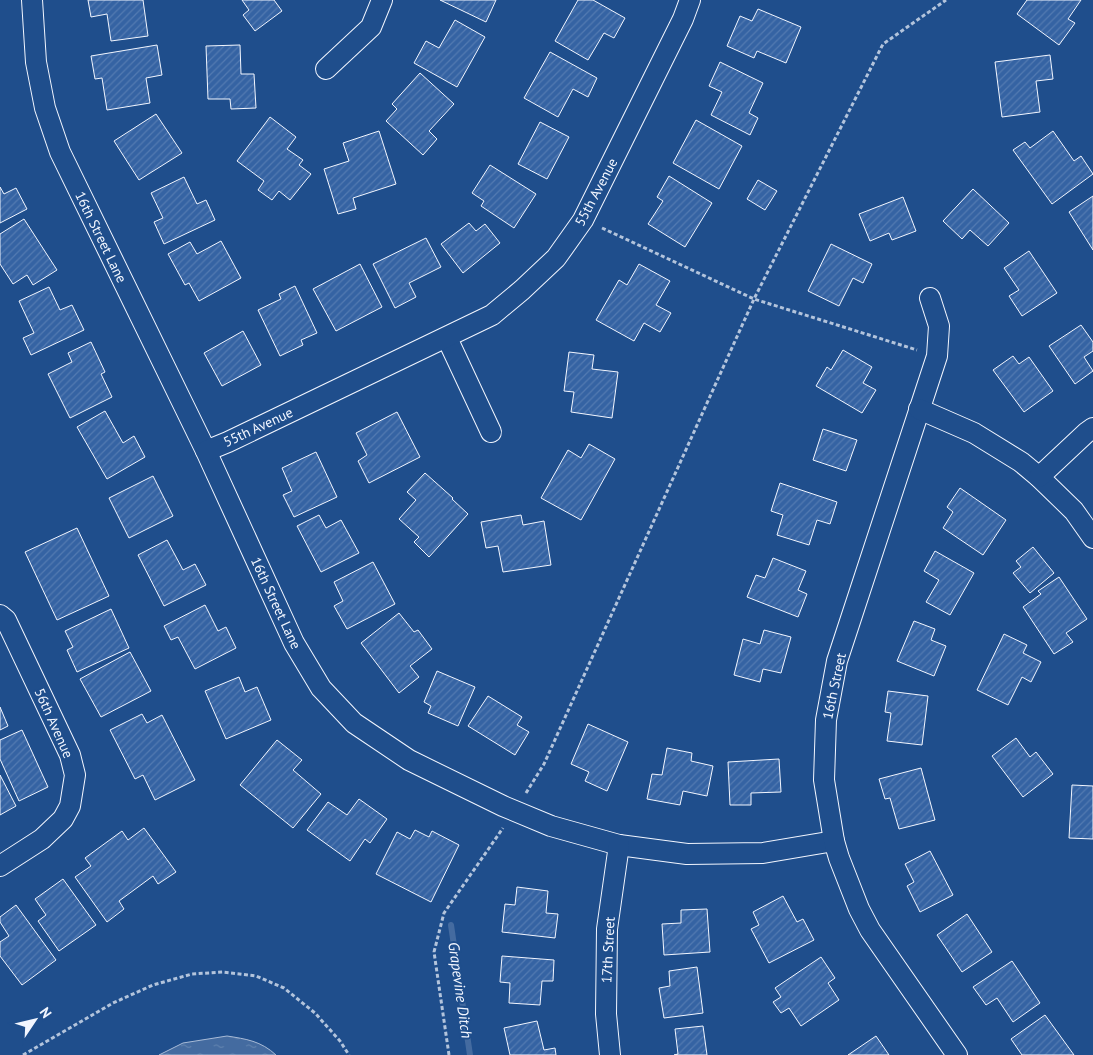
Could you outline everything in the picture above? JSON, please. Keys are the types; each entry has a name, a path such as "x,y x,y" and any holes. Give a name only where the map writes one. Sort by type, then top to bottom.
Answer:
{"street":[{"name":"16th Street Lane","path":"32,0 36,62 44,108 60,152 206,451 294,644 321,688 354,723 409,760 515,811 550,826 619,845 687,854 763,853 834,841"},
{"path":"326,69 371,27 382,0"},
{"name":"55th Avenue","path":"206,451 447,338 492,315 522,290 556,258 583,220 684,19 690,0"},
{"name":"16th Street","path":"930,298 939,326 937,356 837,661 826,720 824,780 834,841 859,909 870,930 957,1055"},
{"path":"447,338 491,432"},
{"path":"920,409 974,433 1020,462 1039,477 1074,511 1093,538"},
{"path":"1039,477 1093,428"},
{"name":"56th Avenue","path":"0,615 6,620 70,755 75,775 70,806 63,819 42,839 0,866"},
{"name":"17th Street","path":"610,1055 606,1014 607,929 619,845"}],"path":[{"path":"449,1055 434,952 444,913 515,811 544,764 754,299 883,44 946,0"},
{"path":"583,220 754,299 937,356"},
{"path":"24,1055 113,1003 153,985 192,974 223,972 256,976 284,988 315,1013 340,1041 349,1055"}],"water":[{"path":"227,1036 259,1044 276,1055 159,1055 183,1043"}],"building":[{"path":"88,0 143,0 148,36 111,41 107,14 91,17"},
{"path":"242,0 274,0 282,11 255,31 243,15 249,10"},
{"path":"440,0 496,0 486,22"},
{"path":"578,0 593,0 625,18 614,38 604,33 588,60 555,41"},
{"path":"1027,0 1081,0 1068,19 1075,23 1059,45 1017,14"},
{"path":"758,9 801,27 786,63 757,51 754,58 727,46 740,16 752,21"},
{"path":"455,20 485,37 457,87 414,63 426,41 439,48"},
{"path":"157,45 162,75 146,78 150,103 107,110 102,78 95,79 91,56"},
{"path":"240,45 241,74 254,74 256,108 231,109 230,99 208,99 206,46"},
{"path":"550,52 597,78 588,97 573,89 558,117 524,98"},
{"path":"1050,55 1053,79 1036,81 1040,112 1002,117 995,62"},
{"path":"720,62 763,83 749,113 758,118 750,135 711,115 722,92 709,86"},
{"path":"420,73 454,104 429,131 437,139 423,155 386,121 397,109 392,104"},
{"path":"156,114 182,153 139,180 114,141"},
{"path":"270,117 296,137 287,149 303,160 299,165 311,174 290,200 279,191 272,200 258,190 264,181 237,161"},
{"path":"696,120 742,146 719,189 673,163"},
{"path":"540,122 569,137 547,179 518,164"},
{"path":"379,131 396,184 353,198 356,209 338,214 324,169 349,161 343,143"},
{"path":"1053,131 1074,161 1081,156 1093,174 1052,204 1013,150 1025,142 1030,148"},
{"path":"490,165 536,194 514,228 481,206 484,201 472,193"},
{"path":"669,176 712,203 685,247 648,224 663,201 657,197"},
{"path":"184,177 197,204 206,200 215,220 164,244 154,222 163,218 151,193"},
{"path":"758,180 777,191 765,210 747,199"},
{"path":"0,187 4,194 16,188 27,209 0,223"},
{"path":"973,189 1009,223 988,246 970,230 962,239 943,221"},
{"path":"1093,196 1093,250 1069,212"},
{"path":"903,197 916,231 892,240 889,233 870,241 859,214"},
{"path":"24,219 57,270 33,285 27,275 13,284 0,264 0,234"},
{"path":"469,223 476,231 485,224 500,243 463,273 441,244"},
{"path":"426,238 441,267 409,283 416,297 395,308 373,264"},
{"path":"221,241 241,278 199,301 189,283 185,285 168,254 190,242 197,254"},
{"path":"831,244 872,264 863,283 853,278 839,306 808,291"},
{"path":"1029,251 1057,293 1022,316 1009,296 1019,290 1004,268"},
{"path":"360,264 382,307 336,331 313,289"},
{"path":"639,264 670,281 656,305 671,313 660,332 644,323 634,341 596,320 619,280 627,285"},
{"path":"295,286 317,333 301,340 303,345 280,356 258,310 281,299 279,294"},
{"path":"49,287 60,310 72,305 84,330 31,355 23,338 34,333 19,301"},
{"path":"1081,325 1093,342 1093,351 1084,357 1093,371 1075,384 1049,346"},
{"path":"243,331 261,365 222,386 204,353"},
{"path":"91,342 105,372 101,374 112,397 70,418 48,374 72,362 68,353"},
{"path":"843,350 872,367 863,383 876,390 862,413 816,386 827,367 831,370"},
{"path":"569,352 594,355 592,369 618,372 612,418 571,412 574,392 564,391"},
{"path":"1013,356 1019,364 1029,357 1053,391 1024,412 993,370"},
{"path":"105,411 123,443 134,436 145,457 107,479 77,427"},
{"path":"397,412 420,457 369,483 358,461 367,455 356,433"},
{"path":"823,429 857,440 846,471 813,460"},
{"path":"589,444 615,459 581,520 541,498 568,450 581,458"},
{"path":"316,452 337,497 294,517 283,495 292,491 282,468"},
{"path":"425,473 468,514 429,557 414,542 419,537 399,519 416,500 407,492"},
{"path":"153,476 173,516 129,538 109,498"},
{"path":"780,483 837,502 830,524 817,520 809,545 777,535 783,515 771,511"},
{"path":"960,488 1006,520 983,555 943,528 953,512 947,507"},
{"path":"319,515 326,528 341,520 359,553 321,572 297,526"},
{"path":"521,515 523,525 544,521 551,565 503,572 498,546 486,548 481,522"},
{"path":"77,528 109,596 57,620 25,552"},
{"path":"167,540 183,570 195,564 206,585 164,606 138,555"},
{"path":"1033,547 1054,573 1030,593 1013,573 1021,567 1016,561"},
{"path":"935,551 974,573 950,615 926,602 939,580 924,571"},
{"path":"773,558 806,571 798,590 807,594 798,617 747,597 756,575 765,578"},
{"path":"373,562 395,604 347,629 334,606 343,601 334,582"},
{"path":"1059,577 1087,619 1066,633 1073,642 1054,654 1023,607 1041,594 1038,591"},
{"path":"205,605 218,631 226,627 236,648 195,669 178,637 171,640 164,626"},
{"path":"111,609 129,648 77,672 67,650 73,647 65,631"},
{"path":"399,613 414,632 418,630 432,649 410,666 419,677 399,693 361,643"},
{"path":"914,621 935,629 931,640 946,646 934,676 897,661"},
{"path":"764,630 791,637 781,673 763,669 760,682 734,675 743,639 760,644"},
{"path":"1004,634 1027,645 1023,653 1041,662 1031,682 1022,677 1008,705 977,690"},
{"path":"130,652 151,691 101,717 80,679"},
{"path":"437,671 475,687 458,726 428,713 431,706 424,702"},
{"path":"239,677 245,692 257,687 271,720 226,739 205,691"},
{"path":"888,691 928,696 922,745 887,741 891,713 885,712"},
{"path":"488,696 522,717 517,725 529,732 515,755 468,726"},
{"path":"0,707 8,726 0,730"},
{"path":"142,714 147,723 162,715 195,780 155,800 143,775 135,779 110,730"},
{"path":"588,724 628,742 607,791 585,781 589,772 571,764"},
{"path":"22,730 48,787 19,801 0,759 0,740"},
{"path":"1016,738 1030,757 1036,752 1053,774 1023,797 992,756"},
{"path":"277,740 302,760 293,770 321,794 293,828 240,785"},
{"path":"667,748 692,753 691,761 713,766 707,796 683,791 680,805 647,799 652,774 662,775"},
{"path":"779,759 781,792 751,793 751,805 730,805 728,762"},
{"path":"921,768 935,820 899,829 890,798 885,799 879,779"},
{"path":"0,775 16,806 0,815"},
{"path":"1072,785 1093,786 1093,839 1069,838"},
{"path":"359,799 387,819 370,843 365,839 350,861 307,830 328,802 347,815"},
{"path":"144,828 176,872 158,884 153,876 119,901 124,909 107,922 75,877 91,866 85,858 122,831 128,840"},
{"path":"415,830 429,837 432,831 459,845 431,902 376,874 397,832 410,839"},
{"path":"930,851 953,895 920,912 907,886 914,882 905,864"},
{"path":"63,879 96,925 59,951 38,921 46,915 35,899"},
{"path":"517,887 548,891 546,913 558,914 555,938 502,932 505,904 515,905"},
{"path":"783,896 797,922 803,919 814,940 769,963 751,929 759,925 753,912"},
{"path":"16,905 56,960 22,985 0,956 0,942 9,936 0,922 0,917"},
{"path":"707,909 710,952 664,955 662,924 681,923 681,910"},
{"path":"967,914 992,952 962,972 937,935"},
{"path":"502,956 554,960 553,981 542,981 540,1005 509,1003 510,983 500,982"},
{"path":"821,957 835,978 828,983 839,1000 801,1026 789,1008 781,1013 773,1002 781,997 775,988"},
{"path":"1012,961 1040,1003 1013,1022 997,998 986,1005 973,987"},
{"path":"697,967 703,1013 664,1018 659,988 670,986 669,971"},
{"path":"1045,1015 1074,1055 1022,1055 1011,1039"},
{"path":"537,1021 544,1050 555,1048 556,1055 510,1055 504,1028"},
{"path":"703,1026 707,1055 674,1055 678,1054 675,1029"},
{"path":"876,1036 889,1055 848,1055"}],"waterway":[{"name":"Grapevine Ditch","path":"451,925 470,1055"}]}
